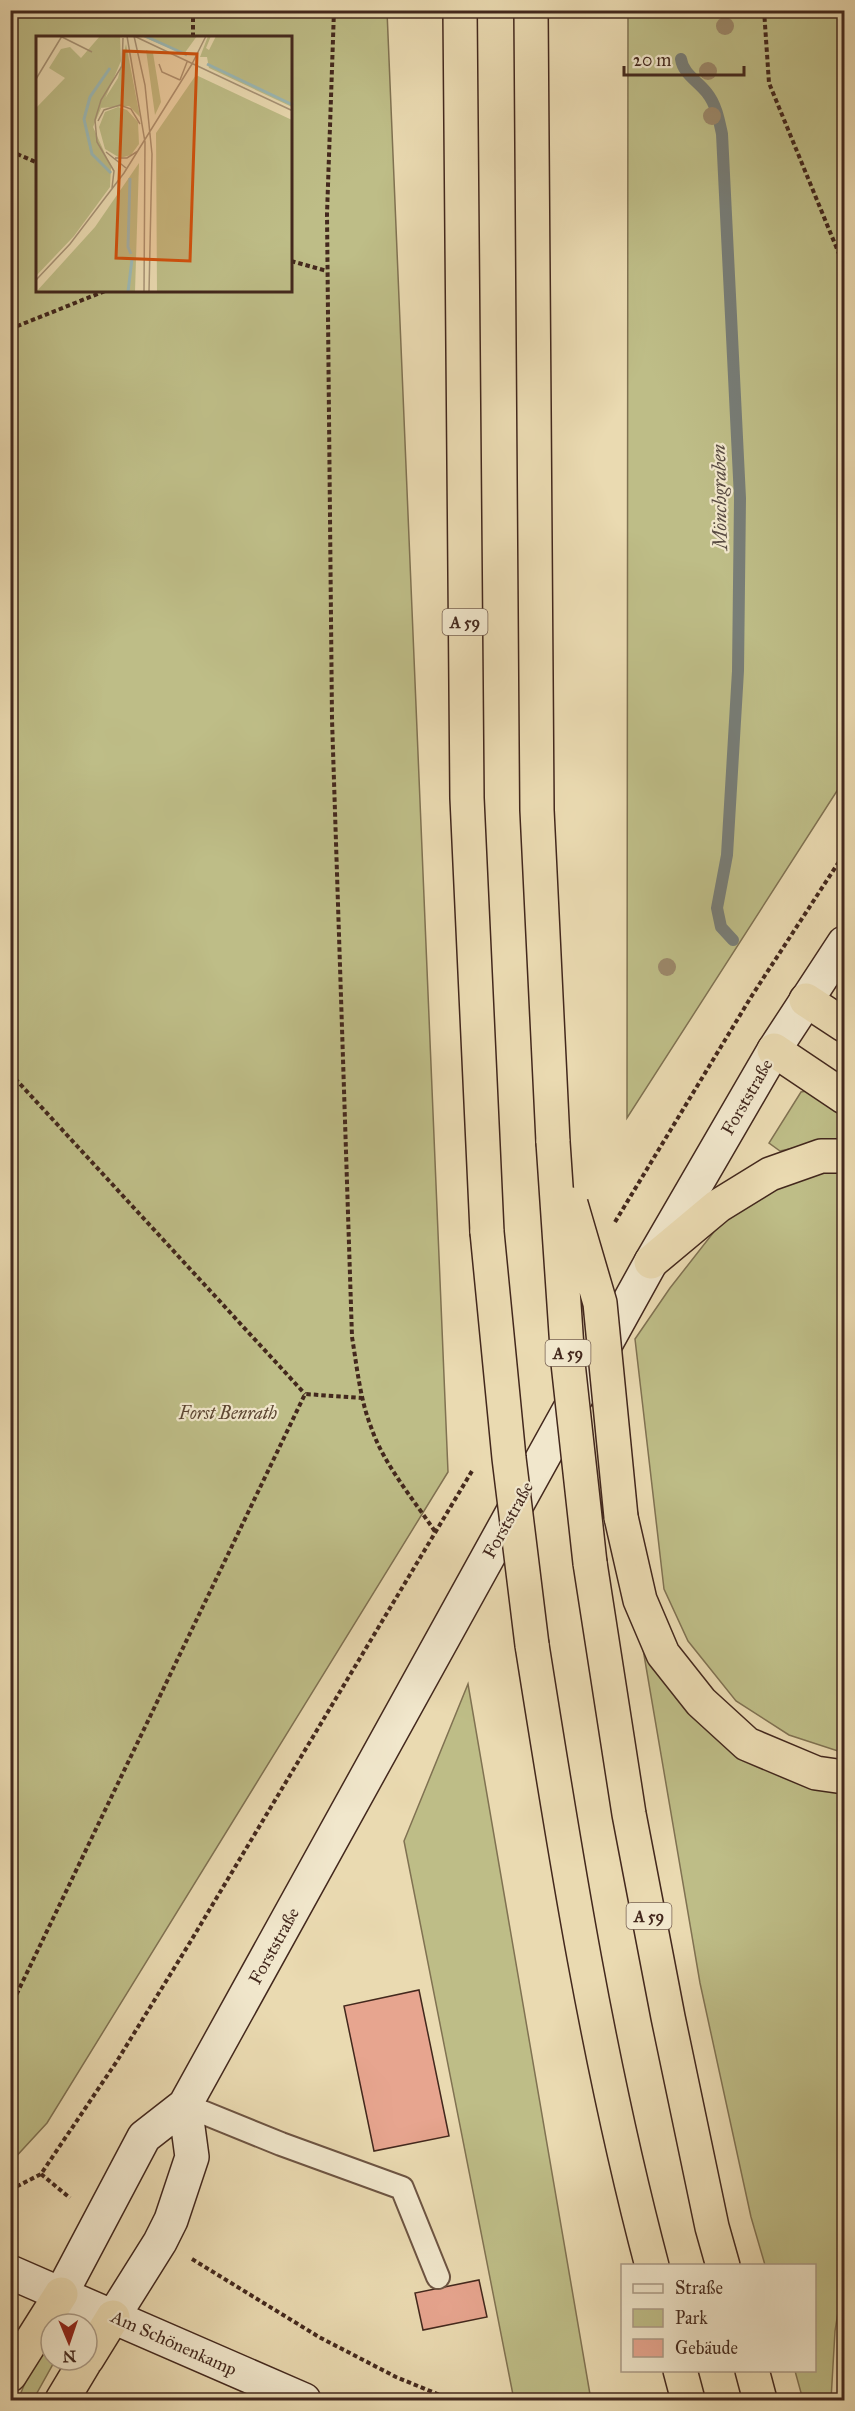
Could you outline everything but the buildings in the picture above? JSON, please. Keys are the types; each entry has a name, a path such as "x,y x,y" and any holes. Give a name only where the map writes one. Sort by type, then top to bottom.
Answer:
{"highway":[{"name":"A 59","path":"460,10 467,798 487,1232 509,1458 532,1645 567,1868 597,2025 652,2264"},
{"name":"A 59","path":"531,10 537,810 553,1142 568,1363 590,1563 629,1814 673,2041 712,2227 723,2264"},
{"path":"806,1000 844,1025"},
{"path":"774,1050 844,1098"},
{"path":"553,1142 600,1303 621,1517 640,1600 663,1654 701,1702 747,1744 816,1773 844,1777"},
{"path":"651,1262 718,1206 770,1174 821,1156 844,1156"},
{"path":"10,2375 60,2294"},
{"path":"99,2340 113,2316"},
{"path":"62,2400 80,2372"},
{"path":"681,2372 688,2400"},
{"path":"753,2372 760,2400"}],"main road":[{"name":"Forststraße","path":"60,2294 144,2137 185,2105 651,1262 774,1050 844,943"},
{"path":"113,2316 160,2242 171,2220 192,2157 185,2105"},
{"name":"Am Schönenkamp","path":"10,2272 304,2400"}],"lane":[{"path":"185,2105 281,2144 402,2188 438,2277"}],"path":[{"path":"193,10 193,36"},
{"path":"334,10 327,214 332,719 351,1337 362,1398 371,1429 387,1460 436,1533"},
{"path":"764,10 769,83 844,266"},
{"path":"10,152 36,162"},
{"path":"292,261 327,271"},
{"path":"10,329 102,292"},
{"path":"615,1223 745,1007 844,854"},
{"path":"10,1073 305,1394 362,1398"},
{"path":"10,2008 305,1394"},
{"path":"10,2190 41,2174 117,2061 369,1640 436,1533 477,1461"},
{"path":"41,2174 69,2197"},
{"path":"187,2256 319,2337 396,2377 452,2400"}],"green space":[{"name":"Forst Benrath","path":"11,10 387,11 448,1472 47,2123 11,2162"},
{"path":"628,11 844,11 844,780 627,1118"},
{"path":"812,1090 844,1111 844,1137 780,1151 769,1143 801,1092"},
{"path":"844,1165 844,1753 789,1735 736,1701 688,1641 664,1589 635,1339 670,1288 731,1210 765,1186"},
{"path":"643,1649 649,1652 676,1698 718,1738 774,1773 844,1793 844,2274 835,2331 831,2400 803,2400 795,2372 816,2372 816,2264 765,2264 751,2217 700,1983"},
{"path":"468,1684 591,2400 514,2400 404,1841"},
{"path":"39,2353 39,2372 49,2372 33,2400 18,2400"}],"waterway":[{"name":"Mönchgraben","path":"681,59 688,73 713,102 722,134 740,498 738,671 727,855 717,908 721,927 733,940"},
{"path":"122,2399 127,2400"}]}
